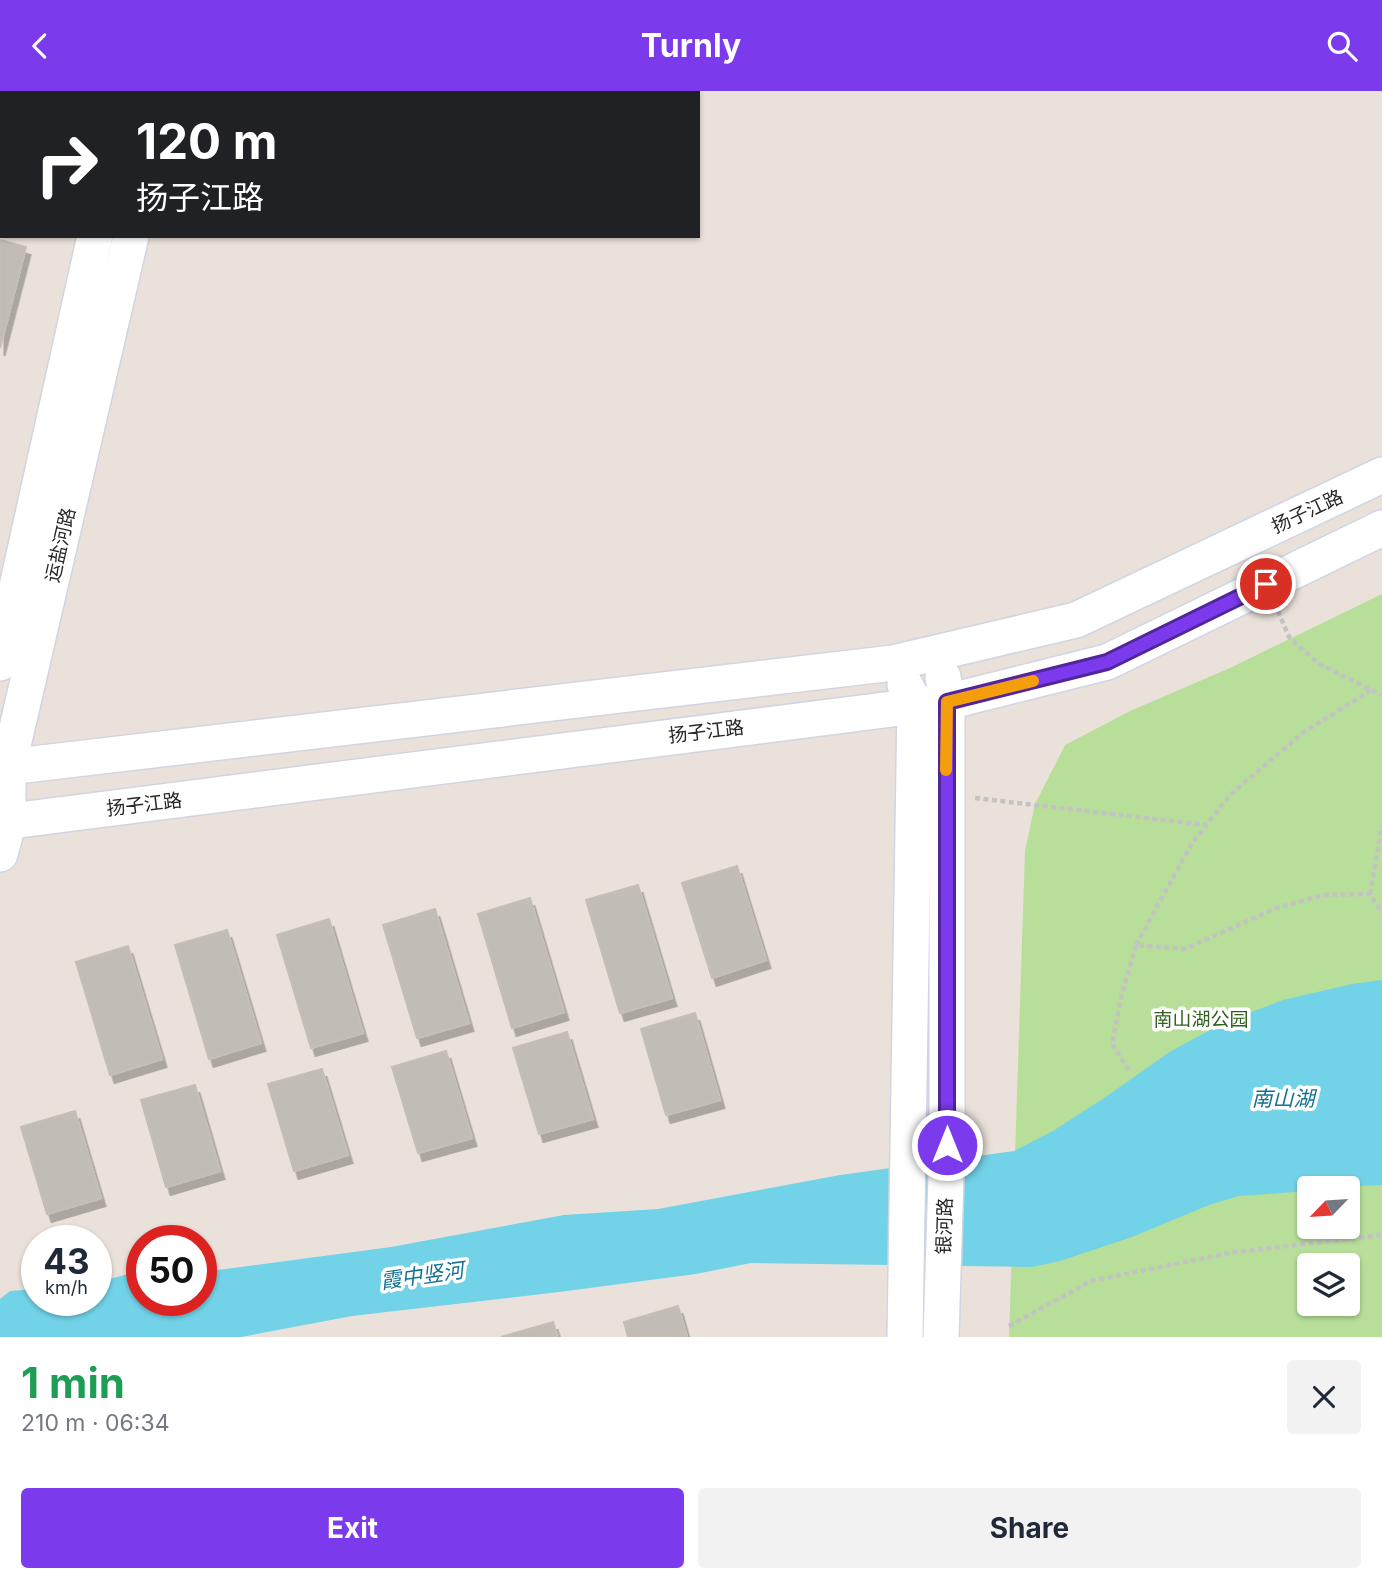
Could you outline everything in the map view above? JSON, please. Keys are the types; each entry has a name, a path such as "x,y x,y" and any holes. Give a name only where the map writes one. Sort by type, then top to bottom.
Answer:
{"main road":[{"name":"运盐河路","path":"0,663 95,238"},
{"name":"运盐河路","path":"3,835 4,768 131,238"},
{"name":"扬子江路","path":"4,768 893,663 1076,620 1382,475"},
{"name":"扬子江路","path":"3,835 19,820 931,703 1107,662 1382,528"},
{"name":"银河路","path":"905,1337 909,1151 931,703 940,653"},
{"name":"银河路","path":"893,663 931,703 946,796 947,1145 941,1282 942,1337"}],"path":[{"path":"1266,584 1289,638 1319,664 1382,695"},
{"path":"1129,1070 1112,1044 1136,944 1192,843 1231,794 1304,732 1373,689"},
{"path":"946,796 1207,825"},
{"path":"1382,825 1370,894 1382,913"},
{"path":"1136,944 1185,949 1276,908 1324,895 1370,894"},
{"path":"1009,1326 1091,1281 1229,1253 1382,1235"}],"green space":[{"name":"南山湖公园","path":"1382,594 1382,1337 1009,1337 1025,851 1035,804 1065,745 1130,711 1230,668"}],"water":[{"name":"南山湖","path":"1382,980 1382,1185 1360,1186 1360,1176 1297,1176 1297,1192 1239,1196 1209,1205 1132,1237 1060,1261 1032,1267 751,1263 696,1274 352,1316 241,1337 0,1337 0,1299 10,1291 21,1290 21,1316 112,1316 112,1278 126,1275 126,1316 217,1316 217,1270 391,1247 564,1215 658,1209 840,1175 1014,1151 1053,1131 1171,1051 1225,1022 1283,1000"}],"building":[{"path":"0,240 26,247 0,348"},
{"path":"737,866 766,960 712,978 682,883"},
{"path":"638,885 672,998 620,1013 586,900"},
{"path":"530,898 564,1012 512,1028 478,914"},
{"path":"435,909 469,1023 417,1038 383,925"},
{"path":"329,919 363,1033 311,1048 277,935"},
{"path":"227,930 261,1043 209,1059 175,945"},
{"path":"128,946 162,1059 110,1075 76,962"},
{"path":"695,1013 720,1100 666,1115 641,1029"},
{"path":"567,1032 593,1119 539,1134 513,1048"},
{"path":"446,1051 472,1138 418,1153 392,1067"},
{"path":"322,1069 348,1155 294,1171 268,1084"},
{"path":"195,1085 220,1171 166,1187 141,1100"},
{"path":"75,1111 101,1198 47,1214 21,1127"},
{"path":"678,1306 687,1337 628,1337 624,1322"},
{"path":"553,1322 558,1337 501,1337"}],"slow traffic":[{"path":"946,770 947,702 1033,681"}],"route":[{"path":"947,1145 947,702 1107,662 1266,584"}],"water label":[{"name":"霞中竖河","path":"422,1276"}]}
